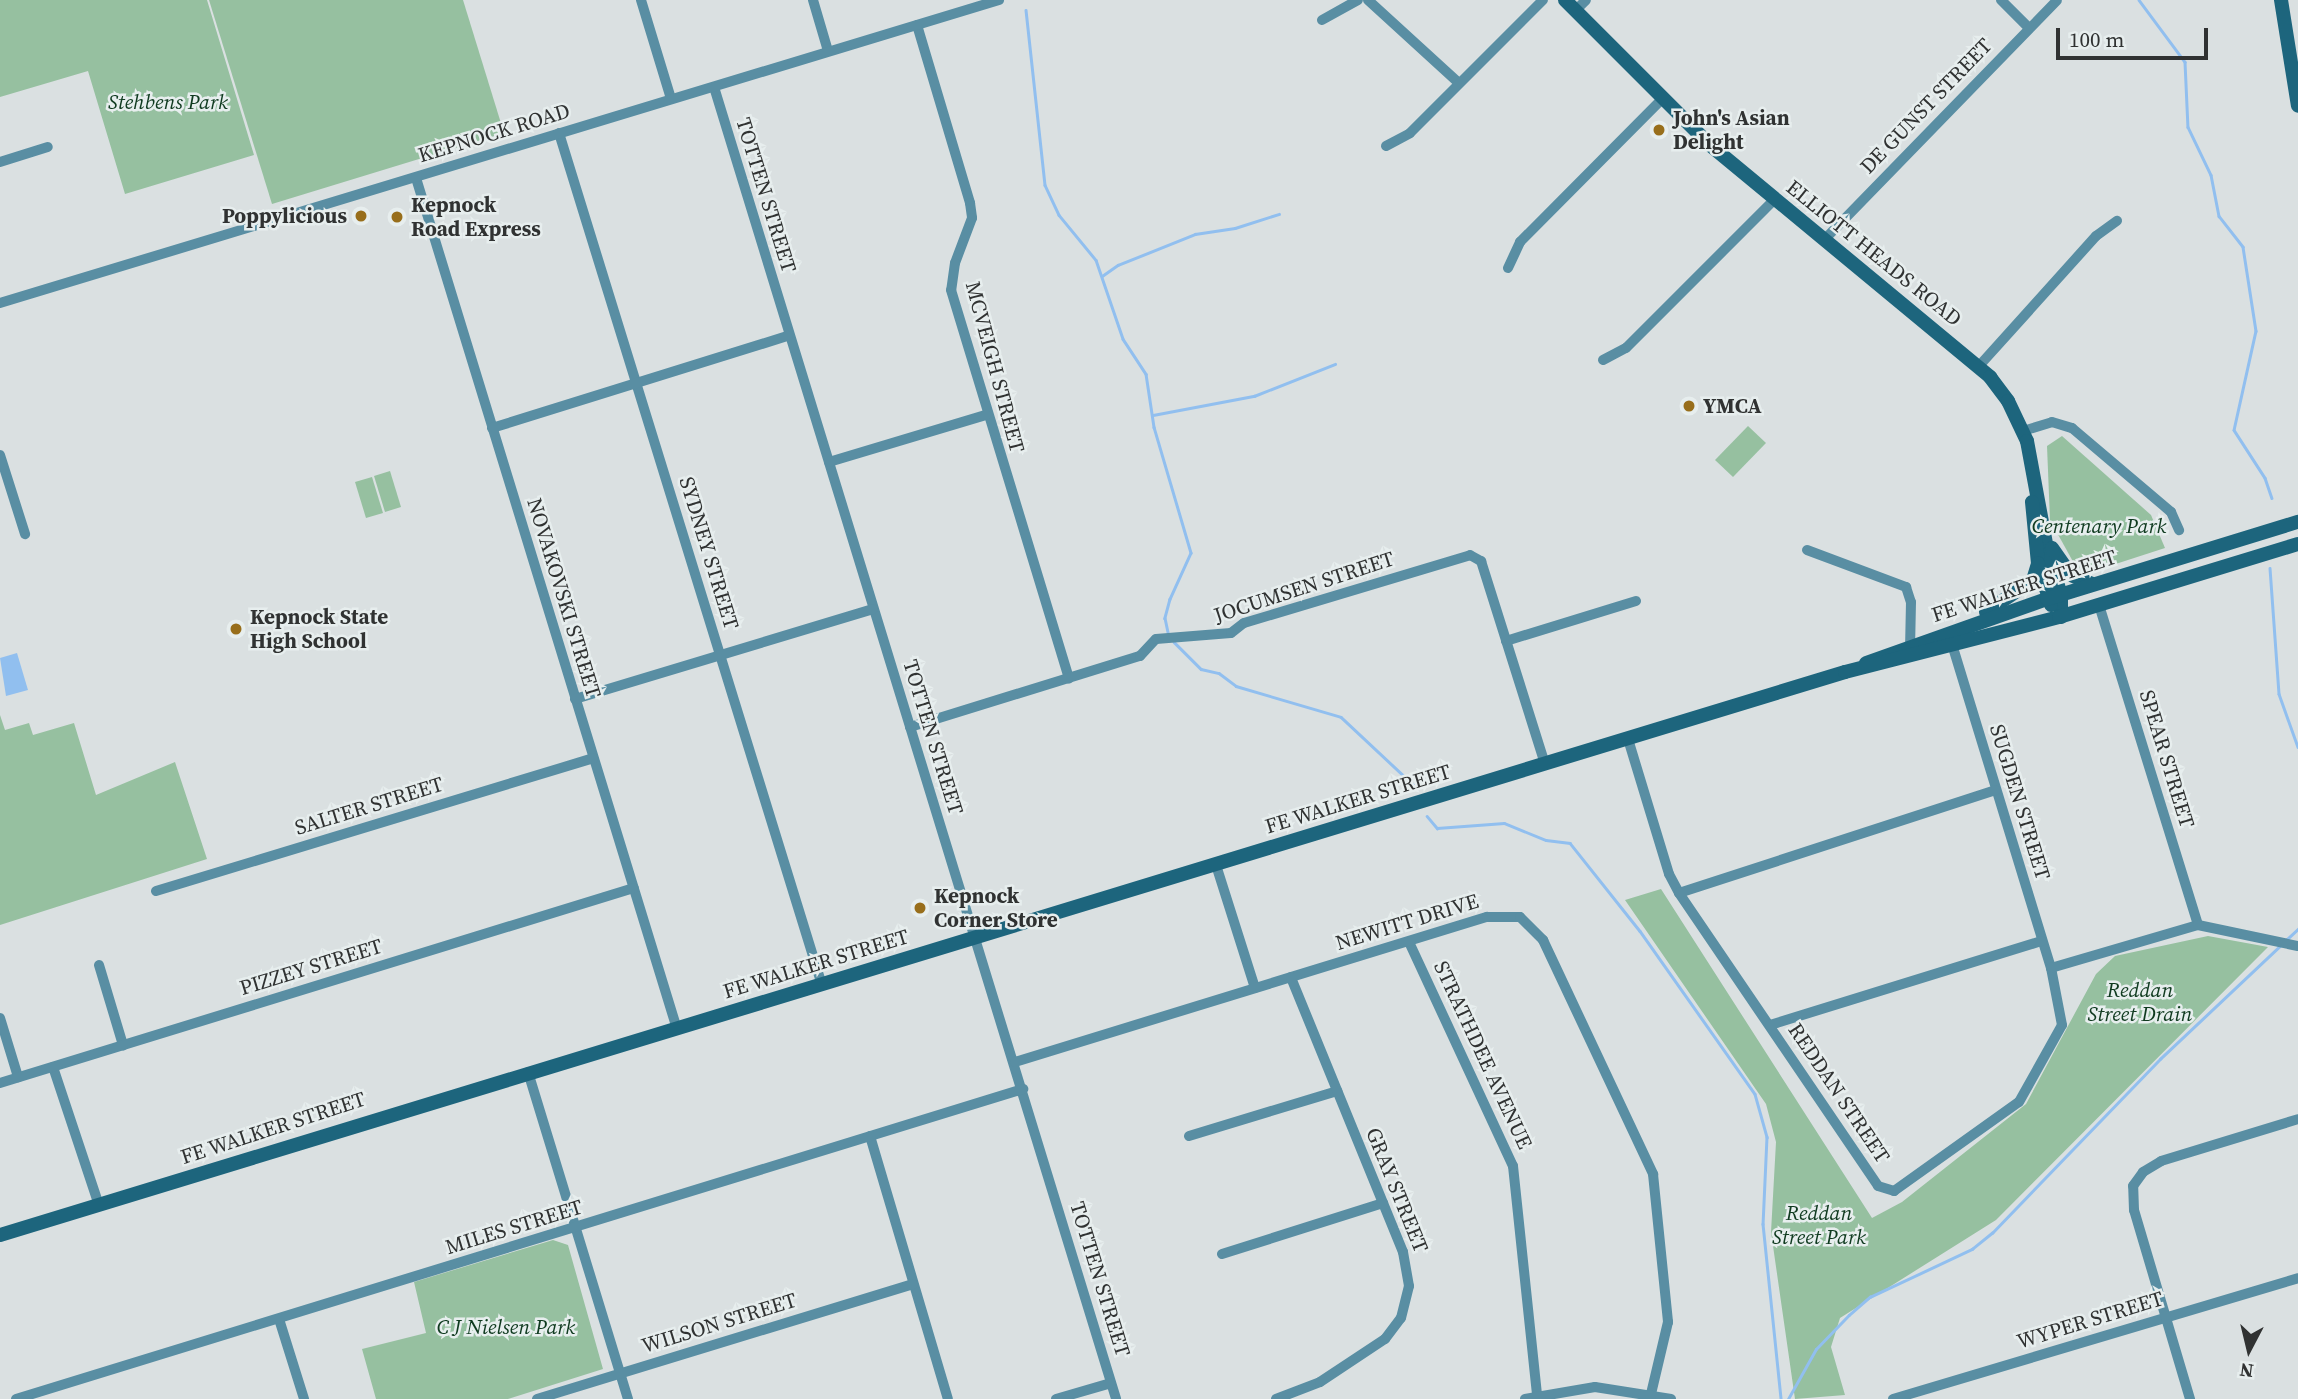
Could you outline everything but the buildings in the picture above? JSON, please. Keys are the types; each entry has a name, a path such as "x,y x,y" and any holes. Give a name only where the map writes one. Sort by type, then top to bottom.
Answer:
{"main road":[{"name":"ELLIOTT HEADS ROAD","path":"1565,0 1581,5 1662,99 1775,199 1979,366 2008,401 2023,431 2060,617"},
{"path":"2281,0 2291,20 2298,106"},
{"name":"ELLIOTT HEADS ROAD","path":"2033,479 2031,526 2038,563 2054,597"},
{"name":"FE WALKER STREET","path":"1911,652 1934,637 2094,584 2298,522"},
{"path":"2042,528 2070,575 2094,584"},
{"name":"FE WALKER STREET","path":"0,1235 1911,652 1952,646 2060,617 2298,544"},
{"path":"1934,637 2011,597 2033,580 2038,563"}],"street":[{"path":"641,0 671,99"},
{"path":"813,0 828,51"},
{"name":"KEPNOCK ROAD","path":"0,303 999,0"},
{"path":"1322,20 1358,0"},
{"path":"1368,0 1459,83"},
{"path":"1386,146 1410,133 1543,0"},
{"path":"2001,0 2028,27"},
{"name":"DE GUNST STREET","path":"1824,240 2057,0"},
{"name":"MCVEIGH STREET","path":"917,25 970,203 971,220 954,263 951,290 986,415 1069,678"},
{"name":"TOTTEN STREET","path":"714,87 1015,1062 1115,1399"},
{"path":"1508,268 1520,242 1662,99"},
{"name":"SYDNEY STREET","path":"559,133 822,985"},
{"path":"0,162 48,147"},
{"name":"NOVAKOVSKI STREET","path":"416,178 677,1029"},
{"path":"1603,360 1626,348 1775,199"},
{"path":"1979,366 2096,236 2118,220"},
{"path":"492,428 789,336"},
{"path":"829,462 986,415"},
{"path":"2023,431 2045,423 2066,424 2171,512 2179,530"},
{"path":"1,461 24,534"},
{"path":"1807,550 1906,587 1910,602 1911,652"},
{"name":"JOCUMSEN STREET","path":"910,727 1140,656 1156,639 1231,633 1244,623 1475,556 1481,561 1506,641"},
{"path":"1545,764 1506,641 1636,601"},
{"name":"SPEAR STREET","path":"2099,605 2198,925"},
{"path":"575,699 873,609"},
{"name":"SUGDEN STREET","path":"1952,646 2051,968"},
{"name":"REDDAN STREET","path":"1628,739 1669,874 1679,893 1878,1186 1895,1191 2024,1096 2062,1025 2051,968"},
{"name":"SALTER STREET","path":"156,891 593,758"},
{"path":"1679,893 1996,790"},
{"path":"1216,865 1255,988"},
{"name":"PIZZEY STREET","path":"0,1083 634,888"},
{"name":"NEWITT DRIVE","path":"1015,1062 1499,915 1520,917 1543,940 1655,1182 1668,1322 1651,1394"},
{"path":"2051,968 2198,925 2294,945"},
{"path":"1770,1025 2041,941"},
{"name":"STRATHDEE AVENUE","path":"1409,942 1513,1166 1537,1395"},
{"path":"99,965 122,1045"},
{"name":"GRAY STREET","path":"1276,1399 1320,1382 1385,1339 1401,1318 1409,1286 1407,1265 1292,977"},
{"path":"0,1018 18,1077"},
{"path":"53,1067 99,1205"},
{"path":"528,1072 628,1399"},
{"name":"MILES STREET","path":"16,1399 1023,1089"},
{"path":"1189,1136 1337,1091"},
{"path":"2190,1399 2132,1193 2143,1172 2171,1157 2298,1119"},
{"path":"870,1136 948,1399"},
{"path":"1222,1254 1382,1203"},
{"name":"WYPER STREET","path":"1893,1399 2298,1278"},
{"name":"WILSON STREET","path":"537,1399 913,1284"},
{"path":"279,1319 304,1399"},
{"path":"1056,1399 1111,1382"},
{"path":"1525,1399 1595,1387 1671,1399"}],"green space":[{"name":"Stehbens Park","path":"0,0 207,0 254,155 125,194 88,71 0,97"},
{"path":"209,0 463,0 504,133 272,204"},
{"path":"1748,426 1766,443 1733,477 1715,460"},
{"name":"Centenary Park","path":"2062,436 2151,515 2165,548 2094,571 2076,567 2050,520 2047,446"},
{"path":"390,471 401,507 385,512 374,476"},
{"path":"372,477 383,513 366,518 355,482"},
{"path":"0,715 5,730 29,723 33,735 74,723 96,795 175,762 207,859 0,925"},
{"path":"1661,889 1872,1218 1902,1202 2026,1104 2096,974 2115,956 2208,936 2268,947 1996,1220 1840,1318 1831,1347 1845,1395 1795,1399 1771,1232 1776,1142 1766,1104 1625,900"},
{"name":"C J Nielsen Park","path":"553,1240 568,1245 603,1369 508,1399 376,1399 362,1349 426,1333 414,1282"}],"water":[{"path":"17,653 28,690 6,696 0,658"}],"waterway":[{"path":"2139,0 2185,62 2188,127 2211,175 2219,216 2243,247 2256,331 2234,430 2265,478 2272,498"},
{"path":"1026,10 1045,185 1059,215 1096,260 1123,339 1146,374 1154,427 1191,553 1170,599 1165,618 1168,632"},
{"path":"1102,276 1118,265 1195,234 1235,228 1279,214"},
{"path":"1153,415 1254,396 1335,364"},
{"path":"2270,568 2279,694 2298,747"},
{"path":"1174,642 1201,669 1219,673 1236,686 1341,717 1417,788"},
{"path":"1427,816 1437,828 1504,823 1546,840 1570,843 1640,931 1755,1094 1767,1137 1763,1224 1781,1399"},
{"path":"2285,941 2298,929"},
{"path":"1788,1399 1816,1349 1849,1315 1870,1297 1972,1249 1992,1233 2160,1059 2280,946"}],"place":[{"name":"John's Asian Delight","path":"1659,130"},
{"name":"Poppylicious","path":"361,216"},
{"name":"Kepnock Road Express","path":"397,217"},
{"name":"YMCA","path":"1689,406"},
{"name":"Kepnock State High School","path":"236,629"},
{"name":"Kepnock Corner Store","path":"920,908"}],"park label":[{"name":"Reddan Street Drain","path":"2140,1002"},
{"name":"Reddan Street Park","path":"1819,1225"}]}
